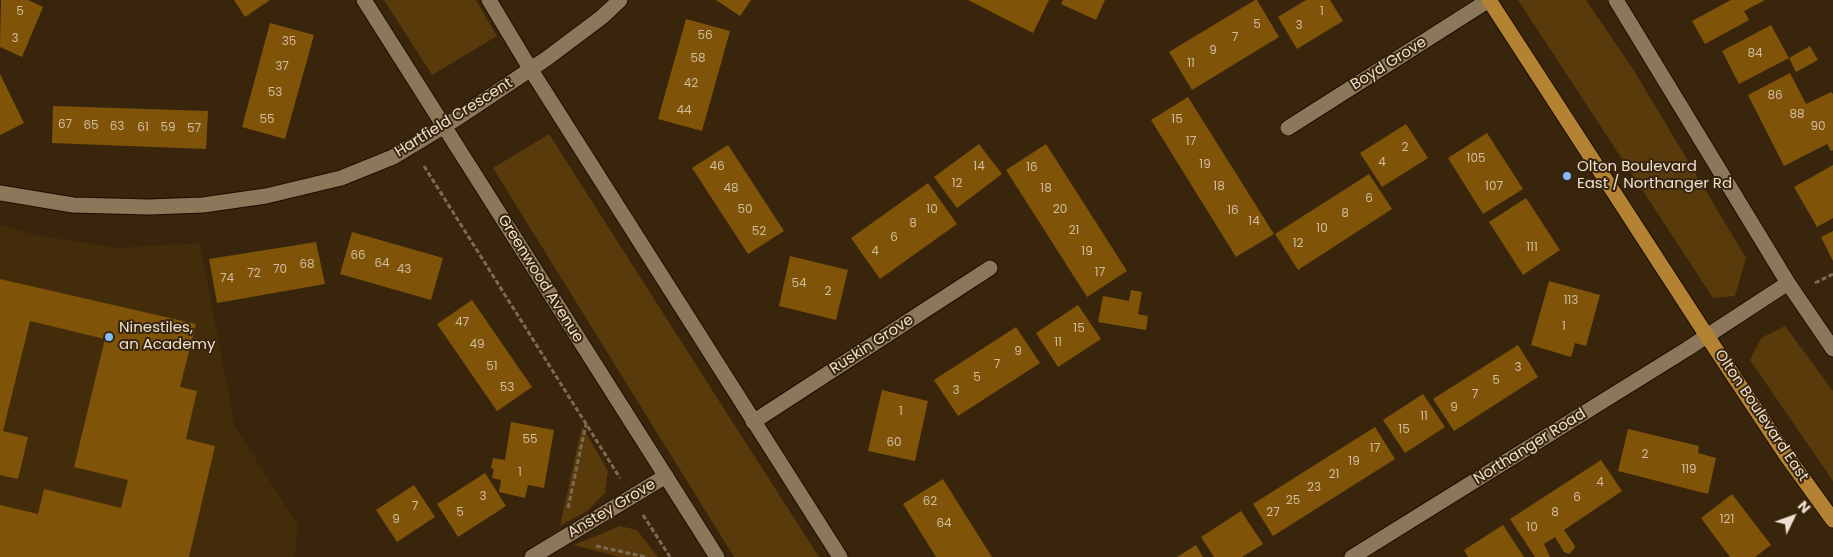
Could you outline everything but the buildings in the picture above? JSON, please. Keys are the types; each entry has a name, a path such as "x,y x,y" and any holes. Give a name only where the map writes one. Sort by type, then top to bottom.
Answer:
{"main road":[{"name":"Olton Boulevard East","path":"1489,0 1707,336 1786,455 1833,520"}],"street":[{"name":"Greenwood Avenue","path":"364,0 717,557"},
{"path":"489,0 531,70 840,557"},
{"name":"Hartfield Crescent","path":"0,193 73,206 149,208 203,205 266,196 341,178 393,157 444,127 531,70 602,17 620,0"},
{"name":"Boyd Grove","path":"1288,128 1489,0"},
{"path":"1616,0 1788,283 1833,349"},
{"name":"Ruskin Grove","path":"753,422 990,268"},
{"name":"Olton Boulevard East","path":"1707,336 1788,283"},
{"name":"Northanger Road","path":"1352,557 1707,336"},
{"name":"Anstey Grove","path":"532,557 666,476"}],"path":[{"path":"411,146 670,557"}],"shaded area":[{"path":"384,0 476,0 497,36 432,75"},
{"path":"1518,0 1586,0 1633,69 1746,258 1735,296 1713,298"},
{"path":"549,134 819,557 734,557 493,168"},
{"name":"Ninestiles, an Academy","path":"0,224 35,235 117,248 200,243 235,427 298,525 295,557 0,557"},
{"path":"1785,326 1833,391 1833,481 1750,360 1761,338"},
{"path":"582,426 608,471 605,493 587,511 560,526"},
{"path":"620,526 637,530 658,557 619,557 574,545"}],"place":[{"name":"Olton Boulevard East / Northanger Rd","path":"1567,176"},
{"name":"Ninestiles, an Academy","path":"109,337"}]}
